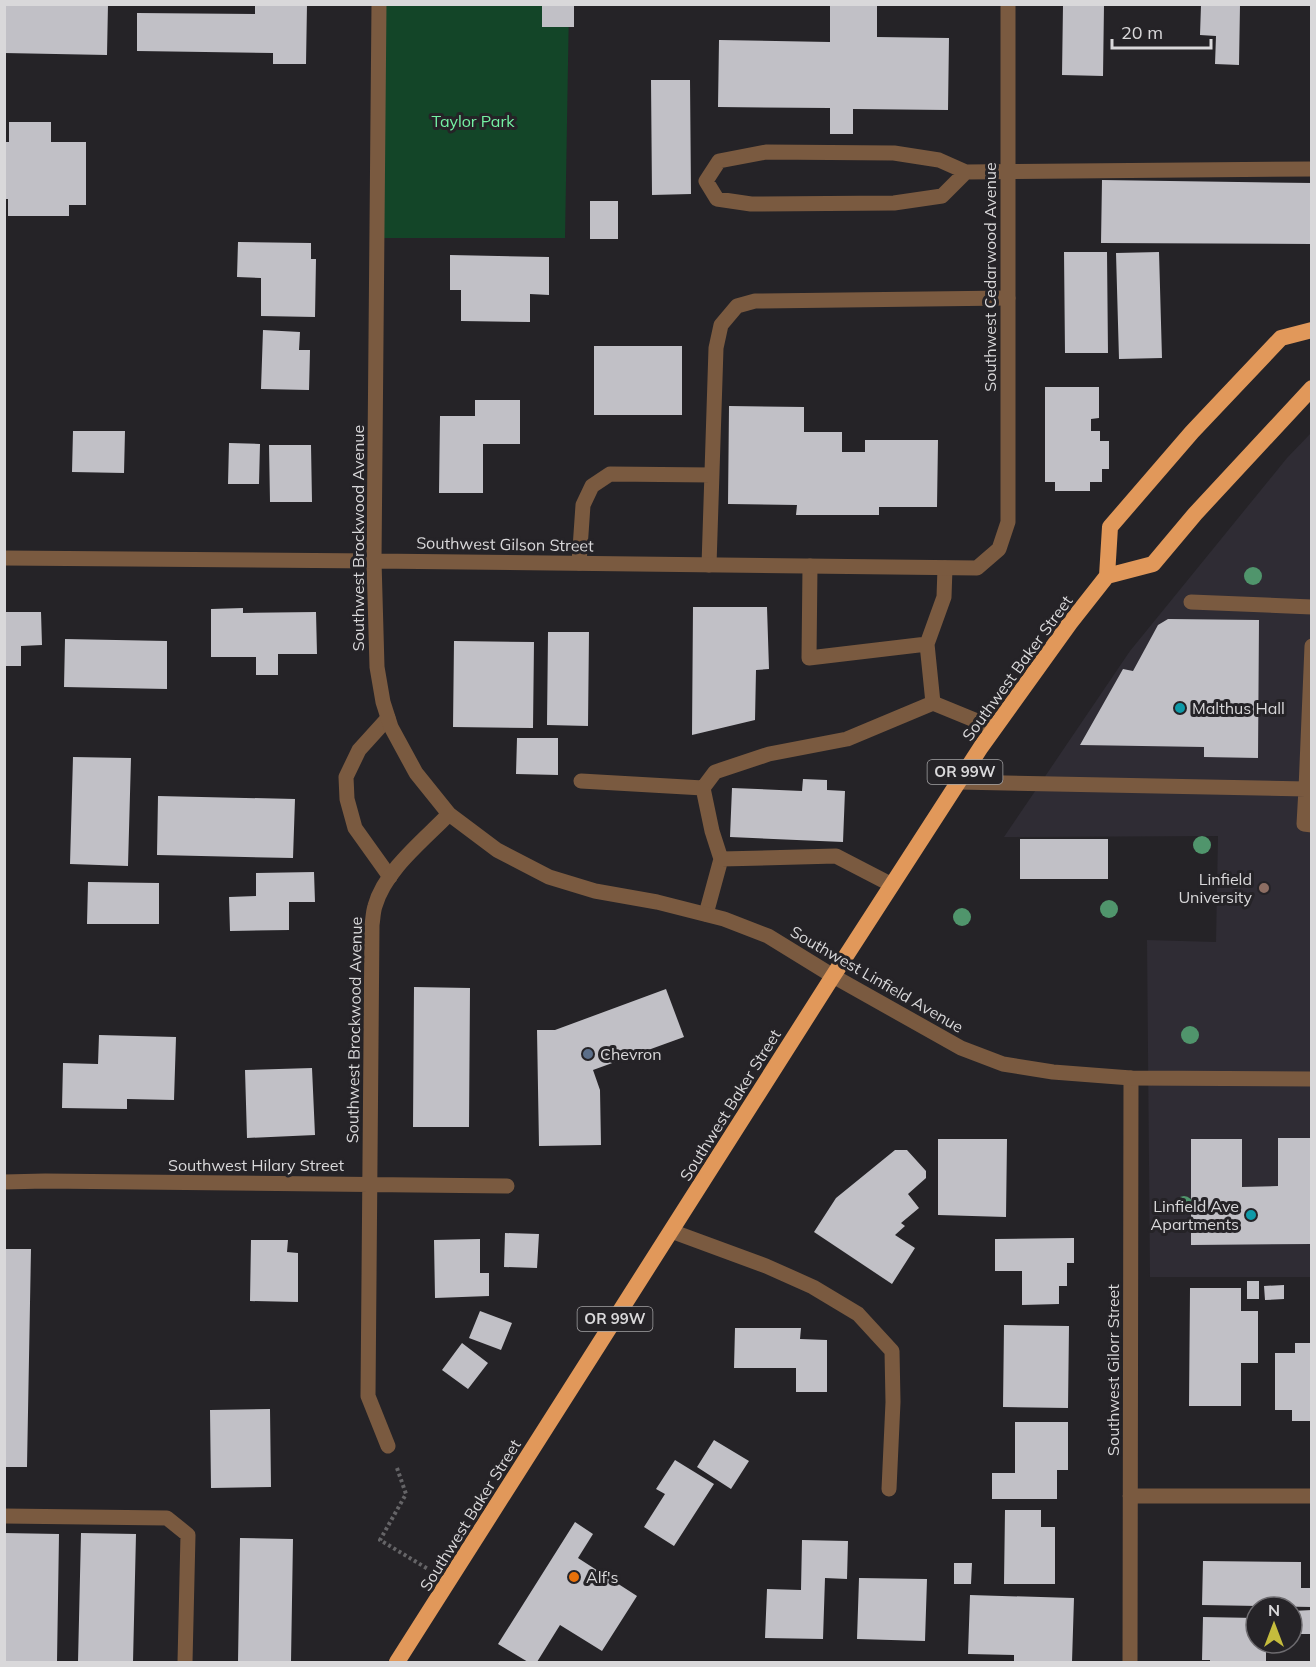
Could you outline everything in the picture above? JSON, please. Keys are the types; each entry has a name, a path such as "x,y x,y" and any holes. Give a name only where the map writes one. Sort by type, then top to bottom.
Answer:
{"highway":[{"path":"1311,330 1281,338 1192,432 1110,527 1107,576 1153,564 1195,514 1311,388"},
{"name":"Southwest Baker Street","path":"397,1662 958,782 994,728 1107,576"}],"street":[{"name":"Southwest Brockwood Avenue","path":"379,4 374,561 377,667 383,702 391,728 416,773 449,814 390,877 374,907 372,925 368,1396 388,1446"},
{"name":"Southwest Cedarwood Avenue","path":"999,549 1008,522 1008,4"},
{"path":"966,172 942,196 894,202 751,204 717,199 706,181 719,161 766,152 894,153 939,159 966,172 1311,169"},
{"path":"709,565 716,348 721,325 737,306 754,301 1008,298"},
{"path":"579,563 583,505 592,486 610,474 712,476"},
{"name":"Southwest Gilson Street","path":"4,558 977,568 999,549"},
{"path":"810,566 809,658 927,644"},
{"path":"933,703 927,644 944,597 945,568"},
{"path":"1191,602 1311,607"},
{"path":"1311,646 1304,825 1311,825"},
{"path":"706,914 721,859 712,831 704,788 715,772 769,754 847,739 933,703 994,728"},
{"path":"388,717 359,750 346,777 347,799 355,828 390,877"},
{"path":"581,782 704,788"},
{"path":"958,782 1306,789"},
{"name":"Southwest Linfield Avenue","path":"449,814 497,850 549,877 595,891 657,902 706,914 768,936 833,976 961,1048 1003,1064 1131,1078 1311,1079"},
{"path":"721,859 836,856 892,885"},
{"name":"Southwest Gilorr Street","path":"1130,1662 1131,1078"},
{"name":"Southwest Hilary Street","path":"4,1182 507,1186"},
{"path":"671,1231 766,1266 813,1287 858,1314 892,1350 893,1402 889,1489"},
{"path":"1130,1496 1311,1496"},
{"path":"4,1516 167,1518 181,1529 188,1535 185,1662"}],"path":[{"path":"388,1446 406,1494 380,1540 449,1582"}],"shaded area":[{"name":"Linfield University","path":"1311,433 1311,1277 1150,1277 1147,940 1216,942 1218,836 1004,837 1130,651 1287,458"}],"green space":[{"name":"Taylor Park","path":"379,5 569,5 565,238 377,238"}],"building":[{"path":"4,4 108,4 107,55 4,53"},
{"path":"255,4 307,4 306,64 273,64 273,53 137,51 137,13 255,14"},
{"path":"542,4 574,4 574,27 542,27"},
{"path":"830,4 877,4 877,37 949,38 948,110 853,109 853,134 830,134 830,108 718,107 719,40 830,42"},
{"path":"1063,5 1104,5 1103,76 1062,75"},
{"path":"1201,5 1240,5 1239,65 1215,64 1216,36 1200,35"},
{"path":"651,80 690,80 691,194 652,195"},
{"path":"9,122 51,122 51,142 86,142 86,205 69,205 69,216 8,216 8,199 4,199 4,142 9,142"},
{"path":"1102,180 1312,183 1312,244 1101,243"},
{"path":"590,201 618,201 618,239 590,239"},
{"path":"238,242 311,243 311,259 316,259 315,317 261,316 261,278 237,277"},
{"path":"1064,252 1107,252 1108,353 1065,353"},
{"path":"1159,252 1162,358 1119,359 1116,253"},
{"path":"450,255 549,257 549,295 530,294 530,322 461,321 461,290 450,290"},
{"path":"263,330 300,332 299,350 310,350 309,390 261,389"},
{"path":"594,346 682,346 682,415 594,415"},
{"path":"1045,387 1099,387 1099,418 1091,419 1091,431 1100,431 1100,441 1109,441 1109,469 1102,469 1102,482 1090,482 1090,491 1055,491 1055,482 1045,482"},
{"path":"475,400 520,400 520,444 483,444 483,493 439,493 440,416 475,416"},
{"path":"729,406 804,407 804,432 842,432 842,452 865,452 865,440 938,440 937,507 879,507 879,515 796,515 797,505 728,504"},
{"path":"73,431 125,431 124,473 72,472"},
{"path":"229,443 260,444 259,484 228,484"},
{"path":"269,445 311,445 312,502 270,502"},
{"path":"693,607 767,607 769,669 756,670 755,720 692,735"},
{"path":"243,608 243,613 316,612 317,654 278,654 278,675 256,675 256,657 211,657 211,609"},
{"path":"4,612 41,612 42,645 21,646 21,666 4,666"},
{"name":"Malthus Hall","path":"1168,619 1259,620 1258,758 1204,757 1204,747 1080,745 1123,669 1133,671 1158,625"},
{"path":"548,632 589,632 588,726 547,725"},
{"path":"65,639 167,641 167,689 64,687"},
{"path":"454,641 534,642 533,728 453,727"},
{"path":"517,738 558,738 558,775 516,774"},
{"path":"73,757 131,758 128,866 70,864"},
{"path":"803,779 827,780 827,790 845,791 843,842 730,837 732,788 802,791"},
{"path":"158,796 295,799 293,858 157,855"},
{"path":"1020,839 1108,839 1108,879 1020,879"},
{"path":"314,872 315,902 289,902 289,930 230,931 229,897 256,896 256,873"},
{"path":"88,882 159,883 159,924 87,924"},
{"path":"414,987 470,988 469,1127 413,1127"},
{"path":"666,989 684,1037 593,1070 600,1090 601,1145 539,1146 537,1030 555,1030"},
{"path":"99,1035 176,1037 174,1100 127,1099 127,1109 62,1108 63,1063 98,1064"},
{"path":"312,1068 315,1135 247,1138 245,1070"},
{"name":"Linfield Ave Apartments","path":"1278,1138 1312,1138 1312,1244 1191,1245 1191,1139 1242,1139 1242,1187 1278,1186"},
{"path":"938,1139 1007,1139 1006,1217 938,1215"},
{"path":"895,1150 907,1150 926,1171 926,1178 908,1194 919,1208 901,1223 905,1226 895,1235 915,1248 892,1284 814,1232 836,1198"},
{"path":"505,1233 539,1234 537,1268 504,1267"},
{"path":"1074,1238 1074,1263 1067,1263 1067,1286 1059,1286 1059,1304 1022,1305 1022,1271 995,1271 995,1239"},
{"path":"480,1239 480,1273 489,1273 489,1296 435,1298 434,1240"},
{"path":"251,1240 288,1240 287,1252 298,1253 298,1302 250,1301"},
{"path":"4,1249 31,1249 27,1467 4,1467"},
{"path":"1247,1281 1259,1281 1259,1299 1247,1299"},
{"path":"1284,1285 1284,1299 1265,1300 1264,1286"},
{"path":"1190,1288 1241,1288 1241,1311 1258,1311 1258,1363 1241,1363 1241,1406 1189,1406"},
{"path":"480,1311 512,1323 501,1350 469,1338"},
{"path":"1004,1325 1069,1326 1068,1408 1003,1407"},
{"path":"735,1328 801,1328 800,1339 827,1340 827,1392 796,1392 796,1368 734,1368"},
{"path":"462,1343 488,1363 468,1389 442,1370"},
{"path":"1295,1343 1312,1343 1312,1421 1292,1421 1292,1410 1275,1410 1275,1353 1295,1353"},
{"path":"270,1409 271,1487 211,1488 210,1410"},
{"path":"1015,1422 1068,1422 1068,1470 1057,1470 1057,1499 992,1499 992,1473 1015,1473"},
{"path":"714,1440 749,1461 731,1489 697,1467"},
{"path":"675,1460 714,1484 674,1546 644,1527 665,1494 656,1489"},
{"path":"1005,1510 1041,1510 1041,1527 1055,1527 1055,1584 1004,1584"},
{"name":"Alf's","path":"575,1522 593,1534 578,1558 637,1596 602,1651 560,1625 537,1662 528,1662 498,1644"},
{"path":"4,1533 59,1534 57,1662 4,1662"},
{"path":"81,1533 136,1534 133,1662 78,1662"},
{"path":"240,1538 293,1539 291,1662 238,1662"},
{"path":"802,1540 848,1541 847,1579 825,1578 823,1639 765,1638 767,1589 801,1590"},
{"path":"1203,1561 1301,1562 1301,1588 1312,1588 1312,1607 1304,1607 1304,1595 1244,1595 1244,1606 1202,1605"},
{"path":"954,1563 972,1563 971,1584 954,1584"},
{"path":"859,1578 927,1579 925,1641 857,1639"},
{"path":"970,1595 1074,1598 1072,1662 1014,1662 1014,1655 968,1654"},
{"path":"1304,1610 1312,1610 1312,1634 1304,1634"},
{"path":"1203,1617 1244,1618 1244,1655 1266,1655 1266,1662 1202,1660"}],"place":[{"name":"Malthus Hall","path":"1180,708"},
{"name":"Linfield University","path":"1264,888"},
{"name":"Chevron","path":"588,1054"},
{"name":"Linfield Ave Apartments","path":"1251,1215"},
{"name":"Alf's","path":"574,1577"}]}
